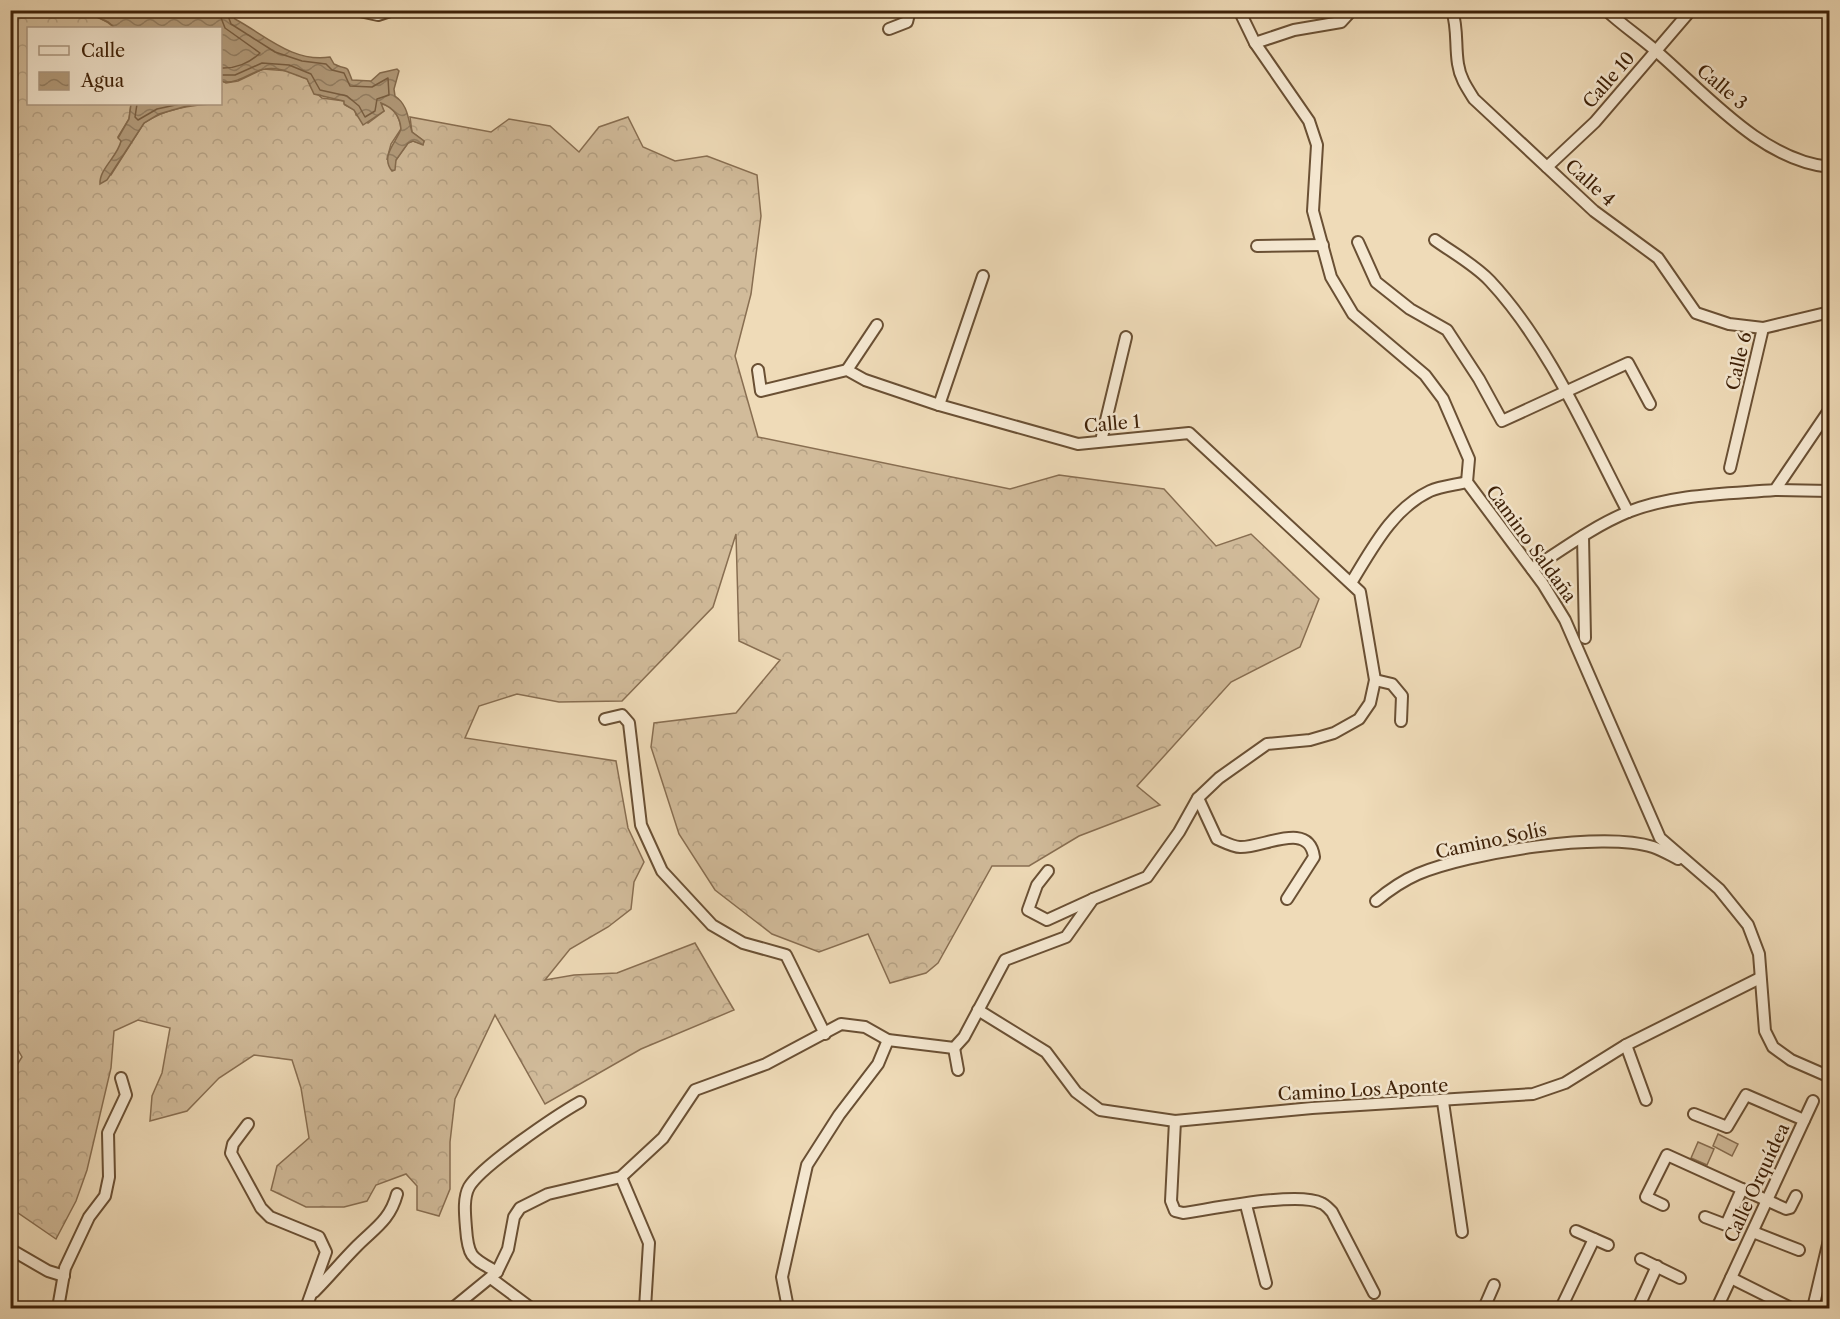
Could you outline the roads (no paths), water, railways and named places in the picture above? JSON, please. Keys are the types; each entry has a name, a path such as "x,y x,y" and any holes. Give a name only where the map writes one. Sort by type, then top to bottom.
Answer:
{"street":[{"path":"356,10 378,15 393,10"},
{"path":"889,29 907,21 910,10"},
{"name":"Camino Saldaña","path":"1239,10 1255,43 1309,121 1317,145 1313,211 1331,277 1353,314 1425,375 1443,399 1469,459 1467,483 1532,569 1565,620 1590,672 1660,838 1719,889 1748,925 1760,954 1765,1031 1773,1047 1791,1060 1830,1077"},
{"path":"1255,43 1294,30 1341,22 1352,10"},
{"name":"Calle 4","path":"1452,10 1458,27 1458,64 1463,83 1474,99 1594,211 1658,258 1696,313 1730,324 1763,328"},
{"name":"Calle 3","path":"1606,10 1656,51 1709,100 1778,153 1814,165 1830,167"},
{"name":"Calle 10","path":"1547,167 1595,122 1691,10"},
{"path":"1435,240 1489,279 1521,318 1565,392 1628,512"},
{"path":"1358,242 1376,282 1410,309 1447,330 1479,379 1502,421 1628,363 1650,404"},
{"path":"1257,246 1323,245"},
{"path":"939,405 983,276"},
{"name":"Calle 6","path":"1730,468 1763,328 1830,312"},
{"path":"758,370 760,391 847,370 877,325"},
{"path":"1101,441 1126,338"},
{"name":"Calle 1","path":"847,370 865,380 939,405 1078,444 1189,433 1360,592 1375,680"},
{"path":"1774,490 1830,409"},
{"path":"1351,583 1376,541 1405,506 1432,490 1467,483"},
{"path":"1532,569 1583,536 1628,512 1687,498 1774,490 1830,491"},
{"path":"1583,536 1585,638"},
{"path":"1048,871 1037,885 1028,910 1047,920 1147,877 1179,832 1198,798 1219,778 1267,744 1310,740 1326,736 1359,719 1370,703 1375,680 1392,684 1402,696 1401,721"},
{"path":"605,719 622,715 629,723 641,825 662,871 712,925 743,943 786,955 825,1034"},
{"path":"1198,798 1217,839 1239,848 1292,837 1306,839 1313,846 1314,857 1287,899"},
{"name":"Camino Solís","path":"1376,901 1397,884 1421,873 1543,845 1614,842 1652,847 1689,864"},
{"path":"954,1048 964,1037 1005,960 1066,937 1094,898"},
{"name":"Camino Los Aponte","path":"978,1010 1046,1052 1076,1092 1100,1110 1175,1121 1312,1108 1443,1102 1533,1094 1551,1090 1626,1045 1760,978"},
{"path":"453,1308 495,1275 508,1249 514,1217 520,1208 548,1194 621,1177 663,1138 695,1089 766,1064 841,1024 866,1027 888,1040 954,1048"},
{"path":"788,1308 782,1277 807,1165 839,1115 878,1064 888,1040"},
{"path":"1626,1045 1646,1100"},
{"path":"954,1048 958,1070"},
{"path":"58,1308 64,1276 89,1217 105,1196 109,1177 108,1133 114,1115 124,1102 126,1095 121,1078"},
{"path":"1694,1114 1727,1127 1746,1095 1804,1120"},
{"name":"Calle Orquídea","path":"1731,1278 1813,1101"},
{"path":"531,1308 495,1275 473,1259 468,1251 465,1208 469,1187 485,1170 554,1117 580,1102"},
{"path":"1443,1102 1462,1232"},
{"path":"1175,1121 1171,1201 1175,1211 1183,1213 1282,1199 1309,1199 1322,1203 1332,1212 1374,1293"},
{"path":"248,1124 232,1143 231,1153 261,1208 270,1217 319,1237 324,1244 326,1252 306,1308"},
{"path":"1663,1204 1646,1197 1667,1155 1786,1209 1790,1208 1796,1196"},
{"path":"621,1177 649,1243 645,1308"},
{"path":"1705,1217 1726,1225 1742,1189"},
{"path":"312,1294 358,1245 380,1227 393,1208 397,1194"},
{"path":"1246,1205 1266,1283"},
{"path":"1576,1231 1608,1245"},
{"path":"1753,1232 1800,1250"},
{"path":"1813,1308 1830,1236"},
{"path":"1561,1308 1594,1239"},
{"path":"10,1250 48,1271 64,1276"},
{"path":"1641,1259 1680,1278"},
{"path":"1638,1308 1657,1266"},
{"path":"1717,1308 1731,1278 1791,1308"},
{"path":"1484,1308 1494,1285"}],"water":[{"path":"83,11 231,11 235,19 292,52 317,58 330,57 334,64 347,69 352,80 371,81 380,73 397,69 399,71 394,89 395,96 405,108 412,132 424,141 423,145 413,141 408,143 396,160 395,170 392,171 388,155 401,129 395,113 386,105 381,103 384,111 363,125 354,110 344,104 344,101 314,94 307,79 287,71 265,69 235,81 224,82 222,81 222,27 114,27"},
{"path":"131,105 190,105 159,114 144,123 107,180 100,184 102,173 119,147 121,141 118,138 129,119"}]}
